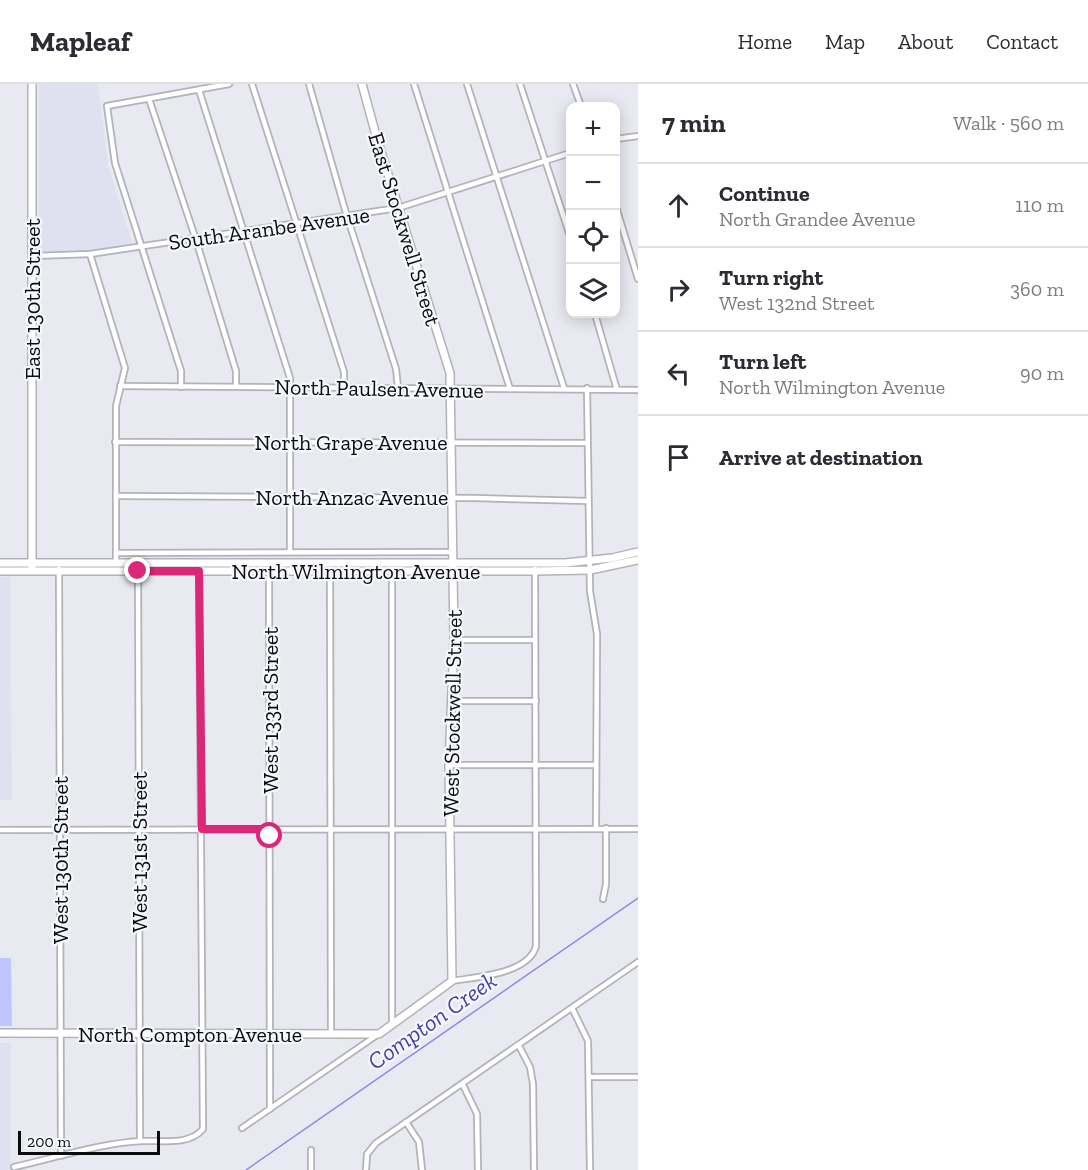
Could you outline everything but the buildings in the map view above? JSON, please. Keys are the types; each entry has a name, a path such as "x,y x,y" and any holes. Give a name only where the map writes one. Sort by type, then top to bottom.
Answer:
{"street":[{"name":"East 130th Street","path":"32,84 32,567"},
{"path":"181,387 180,371 115,163 107,106 229,84"},
{"path":"252,84 344,372 345,387"},
{"path":"309,84 347,217 396,369 398,388"},
{"name":"East Stockwell Street","path":"362,84 450,373"},
{"path":"414,84 510,388"},
{"path":"467,84 564,388"},
{"path":"520,84 566,223"},
{"path":"573,84 580,102"},
{"path":"199,90 288,371 290,387 290,552"},
{"path":"149,99 196,240 236,371 236,386"},
{"path":"620,138 638,136"},
{"name":"South Aranbe Avenue","path":"32,256 90,254 196,240 398,208 566,154"},
{"path":"616,210 638,279"},
{"path":"90,254 125,368 116,406 116,567"},
{"path":"596,318 617,390"},
{"name":"West Stockwell Street","path":"450,373 454,640 449,765 452,981"},
{"name":"North Paulsen Avenue","path":"120,386 638,390"},
{"path":"587,388 590,591 597,634 596,828"},
{"name":"North Grape Avenue","path":"115,442 587,443"},
{"name":"North Anzac Avenue","path":"116,496 588,501"},
{"path":"116,553 452,552"},
{"name":"North Wilmington Avenue","path":"535,567 589,562 638,552"},
{"name":"North Wilmington Avenue","path":"0,563 32,567 199,567 269,563 330,567 535,567 590,570 638,560"},
{"name":"West 133rd Street","path":"269,563 270,1109"},
{"name":"North Wilmington Avenue","path":"0,571 32,567"},
{"name":"West 130th Street","path":"59,567 61,1156"},
{"name":"West 131st Street","path":"138,567 140,1141"},
{"path":"14,1167 140,1141 174,1141 198,1135 203,1129 199,567"},
{"name":"North Wilmington Avenue","path":"199,567 269,572 330,567"},
{"path":"330,567 331,1034"},
{"path":"392,567 392,1024"},
{"path":"243,1128 452,981 507,971 525,962 534,952 535,567"},
{"path":"454,640 535,640"},
{"path":"453,701 536,701"},
{"path":"449,765 596,765"},
{"path":"603,899 606,828"},
{"path":"0,830 638,829"},
{"path":"366,1170 369,1150 638,962"},
{"path":"572,1008 588,1041 590,1170"},
{"name":"North Compton Avenue","path":"0,1033 379,1034"},
{"path":"519,1046 530,1067 533,1084 534,1170"},
{"path":"589,1077 638,1077"},
{"path":"463,1085 477,1114 478,1170"},
{"path":"406,1122 418,1142 423,1170"},
{"path":"311,1150 311,1170"}],"shaded area":[{"path":"39,84 98,84 108,165 132,243 81,252 39,251"},
{"path":"0,577 10,577 12,800 0,800"},
{"path":"0,958 11,958 12,1026 0,1026"},
{"path":"0,1043 11,1043 10,1170 0,1170"}],"waterway":[{"name":"Compton Creek","path":"246,1170 638,898"}],"route":[{"path":"138,571 199,571 202,829 270,829 270,836"}]}
